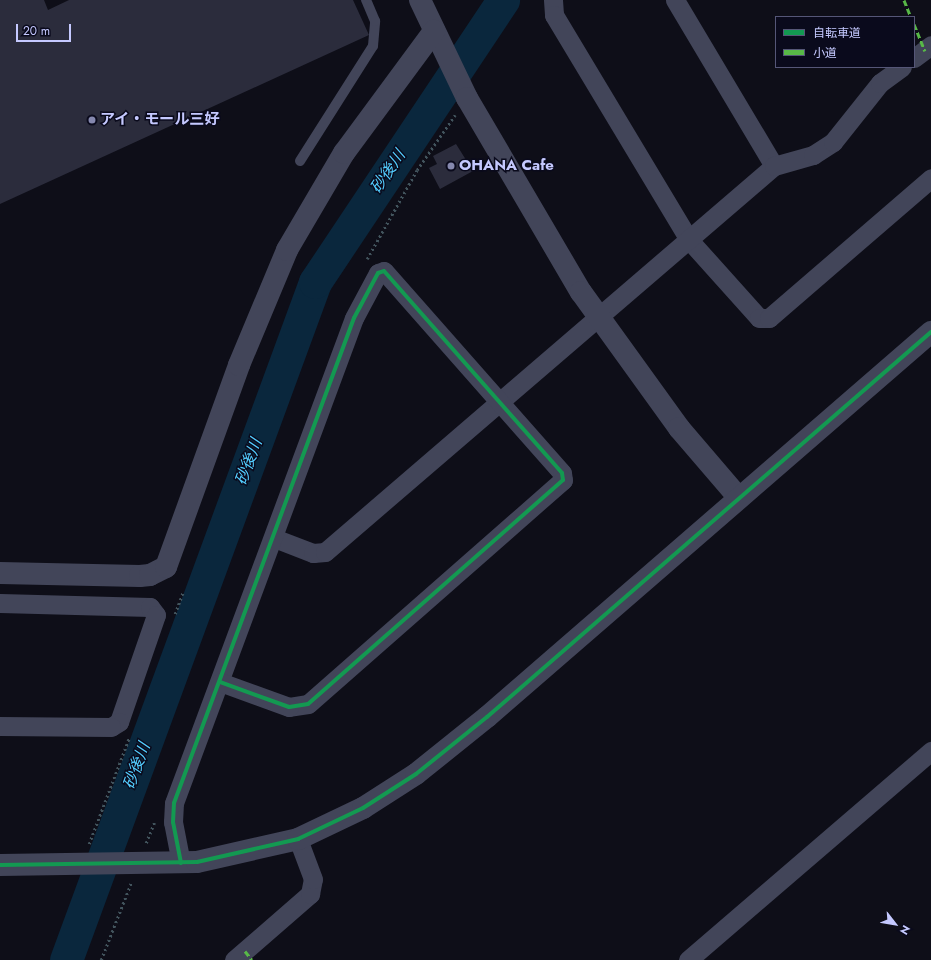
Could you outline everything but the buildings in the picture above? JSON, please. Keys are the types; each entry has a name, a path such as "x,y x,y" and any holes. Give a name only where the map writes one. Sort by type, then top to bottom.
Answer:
{"street":[{"path":"420,0 467,98 524,200 598,318 679,428 740,498"},
{"path":"553,0 554,15 690,241 755,316 769,318 931,178"},
{"path":"675,0 774,166"},
{"path":"0,572 140,576 166,567 239,365 287,250 344,153 434,31"},
{"path":"274,538 313,553 325,552 690,241 774,166 813,155 833,142 880,84 901,68"},
{"path":"181,863 173,811 220,682 274,538 354,318 378,273 389,274 562,473 559,487 308,704 289,707 220,682"},
{"path":"0,865 84,866 139,863 181,863 224,858 298,839 363,808 416,774 740,498 931,332"},
{"path":"0,603 150,606 156,615 119,722 111,727 0,726"},
{"path":"688,960 931,751"},
{"path":"234,960 310,894 313,879 298,839"}],"lane":[{"path":"300,161 373,46 375,20 366,0"}],"waterway":[{"name":"砂後川","path":"66,960 315,282 503,0"}],"marked path":[{"path":"904,0 911,16"},
{"path":"915,26 925,51"},
{"path":"245,951 252,960"}],"cycle path":[{"path":"181,863 173,822 174,803 354,318 378,273 384,271 562,473 563,480 308,704 289,707 220,682"},
{"path":"0,865 197,862 298,839 363,808 416,774 487,717 931,332"}],"place":[{"name":"アイ・モール三好","path":"92,120"},
{"name":"OHANA Cafe","path":"451,166"}]}
